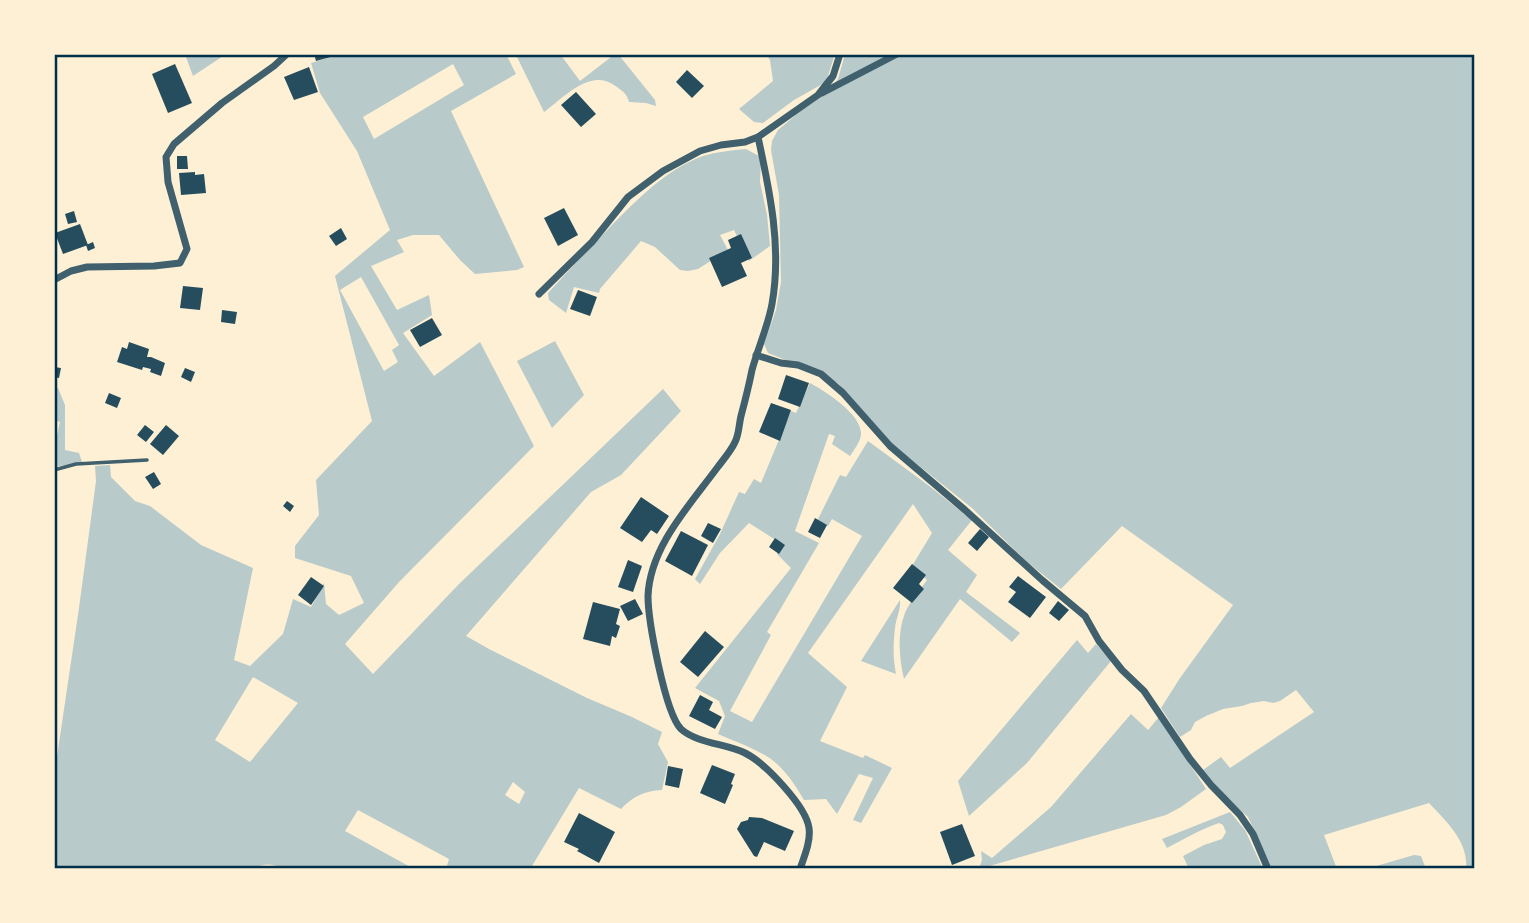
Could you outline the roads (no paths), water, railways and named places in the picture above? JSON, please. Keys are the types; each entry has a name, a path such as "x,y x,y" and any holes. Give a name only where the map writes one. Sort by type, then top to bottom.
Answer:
{"street":[{"path":"54,280 71,271 87,267 154,266 180,262 187,250 168,182 166,157 174,144 222,103 288,54"},
{"path":"818,95 832,76 840,54"},
{"path":"539,294 592,242 628,197 654,177 700,151 758,137 818,95 897,54"},
{"path":"758,137 774,220 776,278 772,307 756,355 736,441 666,538 653,566 648,597 664,688 674,717 681,729 693,737 744,753 775,776 803,813 809,827 809,842 800,869"},
{"path":"756,355 798,365 821,374 843,393 890,446 1085,616 1099,641 1122,670 1144,691 1211,785 1240,815 1253,834 1268,869"}],"lane":[{"path":"54,470 76,464 147,460"}]}
